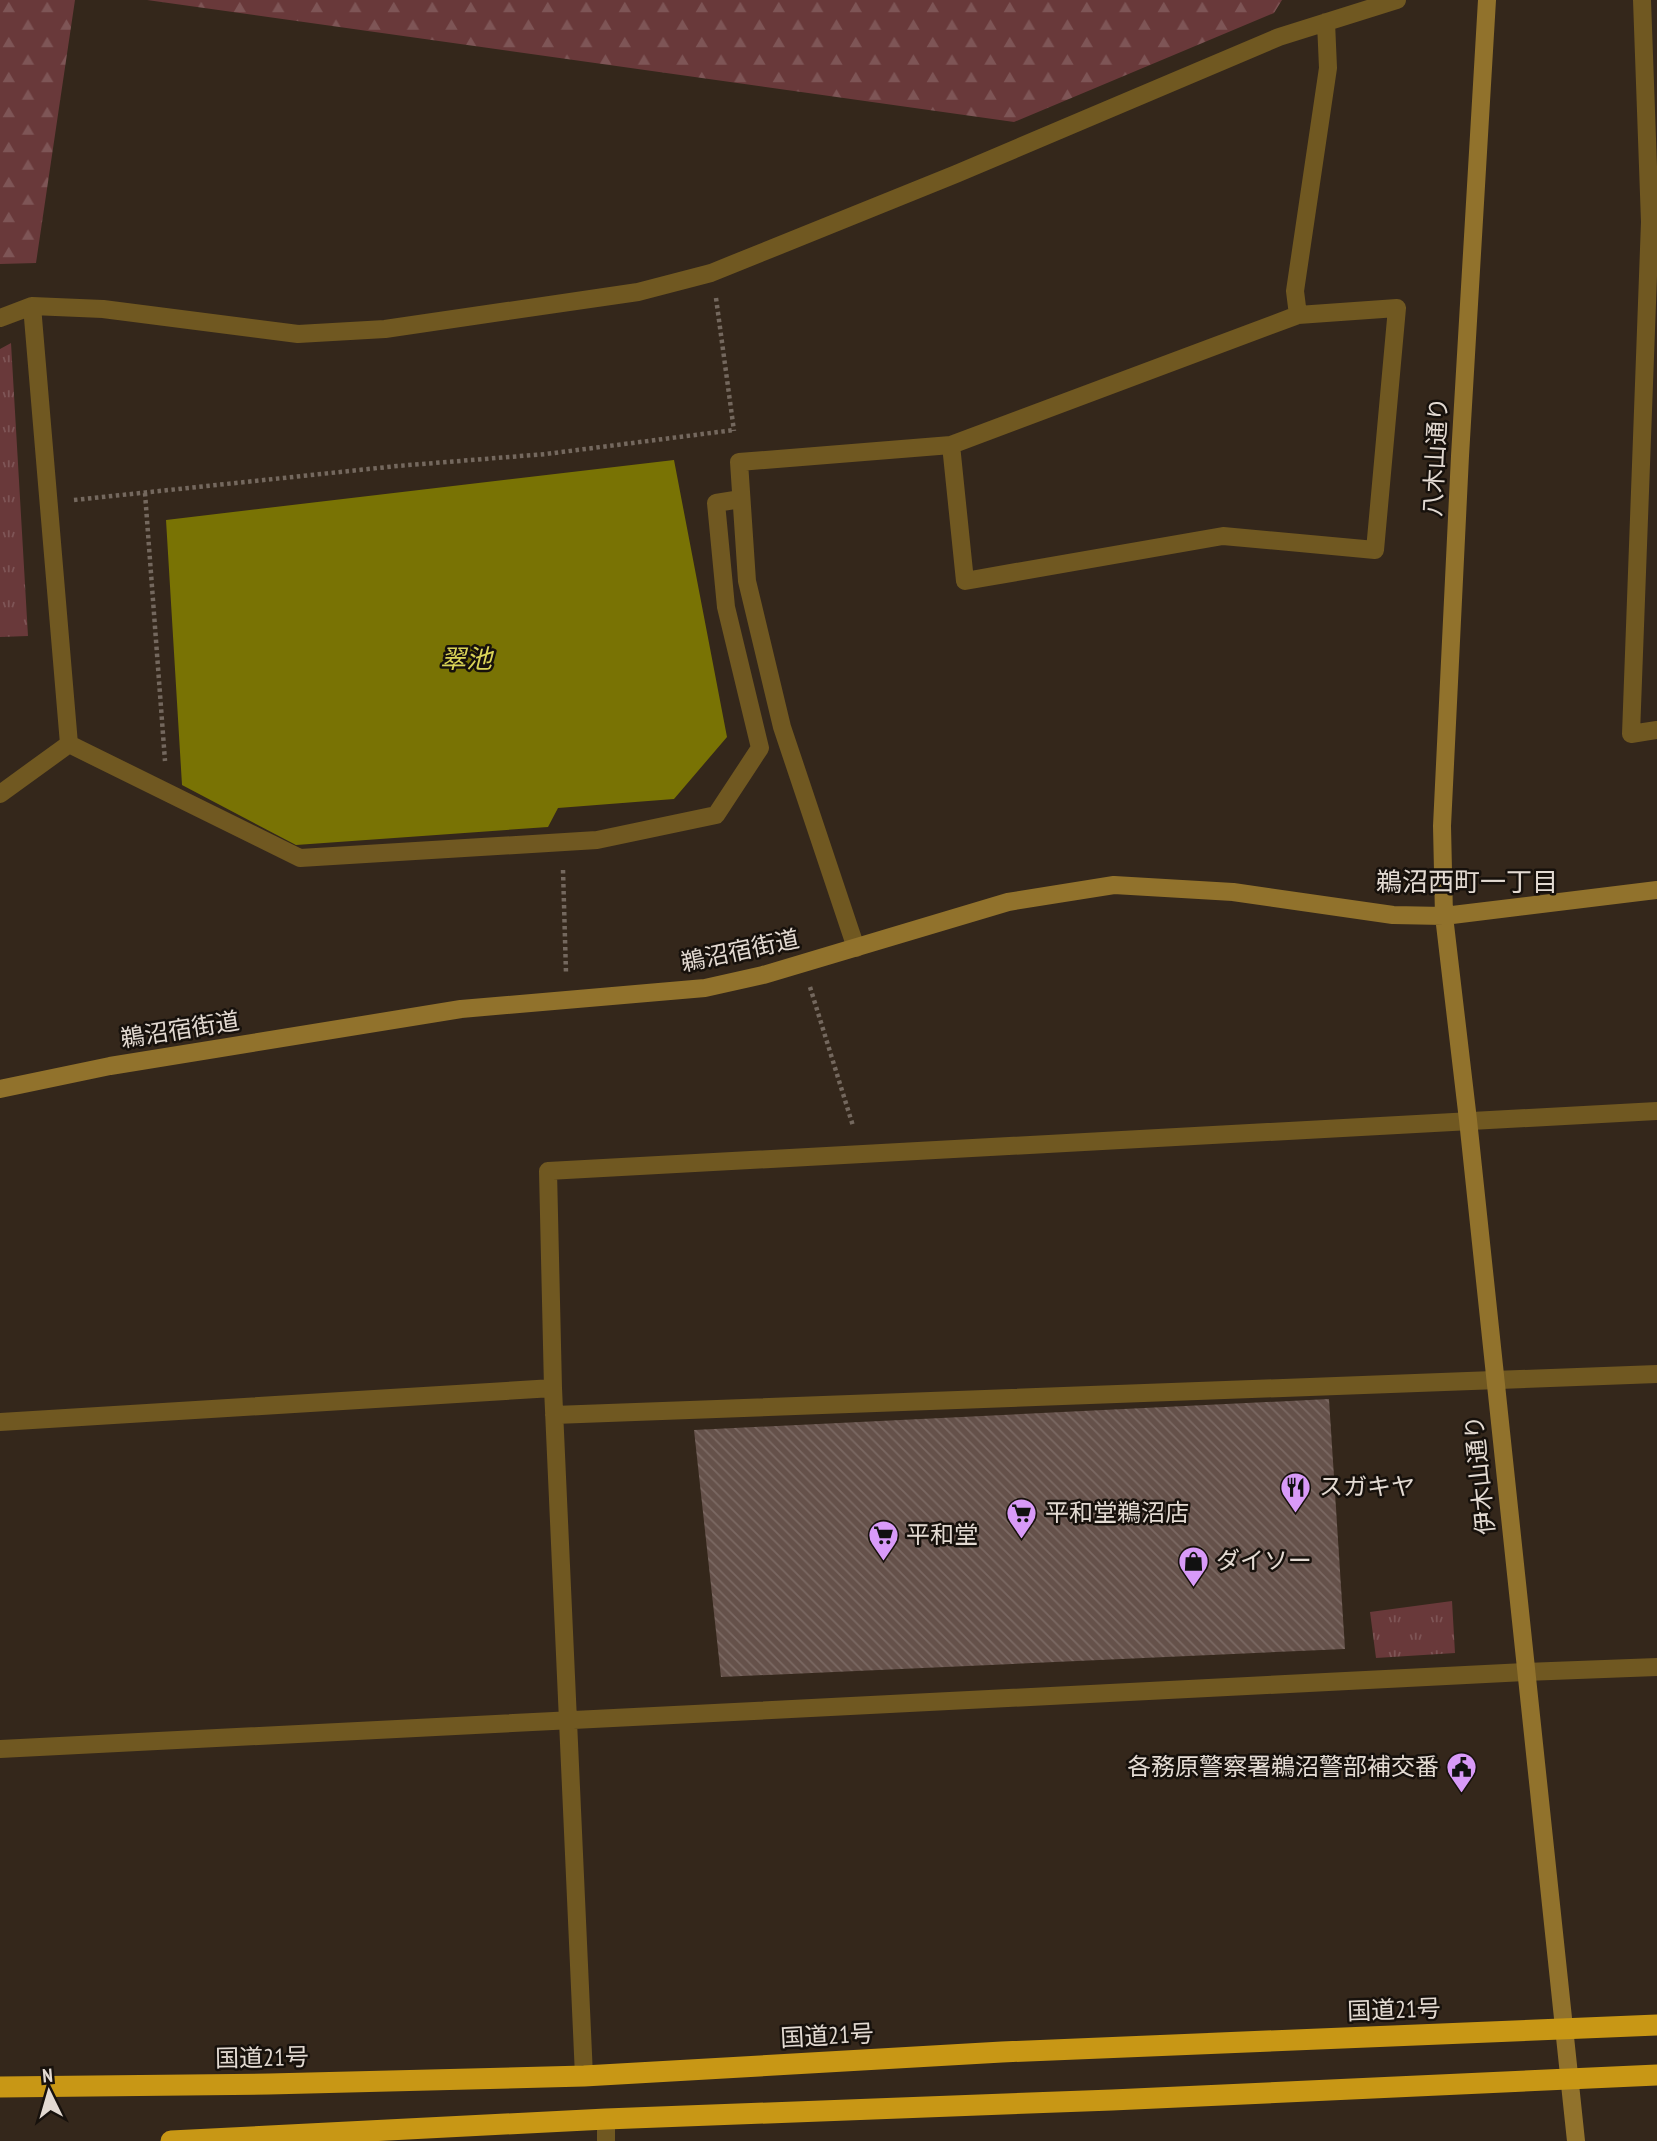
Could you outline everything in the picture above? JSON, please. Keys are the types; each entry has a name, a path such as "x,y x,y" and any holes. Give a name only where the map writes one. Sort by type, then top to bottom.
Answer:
{"highway":[{"name":"国道21号","path":"0,2087 584,2076 1015,2052 1657,2025"},
{"path":"171,2141 606,2119 1570,2080 1657,2074"}],"street":[{"path":"0,318 32,306 103,309 298,334 385,329 638,292 711,273 956,174 1279,37 1397,0"},
{"name":"八木山通り","path":"1444,916 1442,825 1460,456 1487,0"},
{"path":"1642,0 1653,223 1649,480 1631,734 1657,730"},
{"path":"1298,315 1295,291 1328,68 1326,22"},
{"path":"32,306 69,744"},
{"path":"856,948 782,727 747,580 738,462 951,445 1298,315 1396,308 1376,550 1223,536 965,581 951,445"},
{"path":"69,744 300,858 597,840 716,815 760,748 726,607 716,503 741,499"},
{"path":"0,794 69,744"},
{"name":"鵜沼宿街道","path":"0,1089 110,1066 447,1011 567,998 705,988 856,948 1008,902 1114,885 1233,892 1393,915 1444,916 1657,890"},
{"name":"伊木山通り","path":"1444,916 1576,2141"},
{"path":"584,2076 570,1721 552,1388 548,1171 1657,1111"},
{"path":"554,1415 1657,1374"},
{"path":"0,1422 552,1388"},
{"path":"0,1749 1657,1667"},
{"path":"606,2119 606,2141"}],"path":[{"path":"48,503 397,466 546,454 734,430 711,273"},
{"path":"145,493 167,793"},
{"path":"562,842 567,998"},
{"path":"803,963 861,1154"}],"green space":[{"path":"0,0 75,0 36,263 0,264"},
{"path":"147,0 1282,0 1274,13 1014,122"},
{"path":"11,343 28,636 0,637 0,349"},
{"path":"1452,1601 1455,1653 1376,1658 1370,1612"}],"water":[{"name":"翠池","path":"674,460 727,737 674,799 558,808 548,827 296,845 182,785 166,520"}],"building":[{"name":"平和堂鵜沼店","path":"1329,1399 1345,1649 721,1677 694,1430"}],"place":[{"name":"スガキヤ","path":"1296,1514"},
{"name":"平和堂鵜沼店","path":"1022,1540"},
{"name":"平和堂","path":"883,1562"},
{"name":"ダイソー","path":"1193,1588"},
{"name":"各務原警察署鵜沼警部補交番","path":"1462,1794"}],"district":[{"name":"鵜沼西町一丁目","path":"1467,882"}]}
